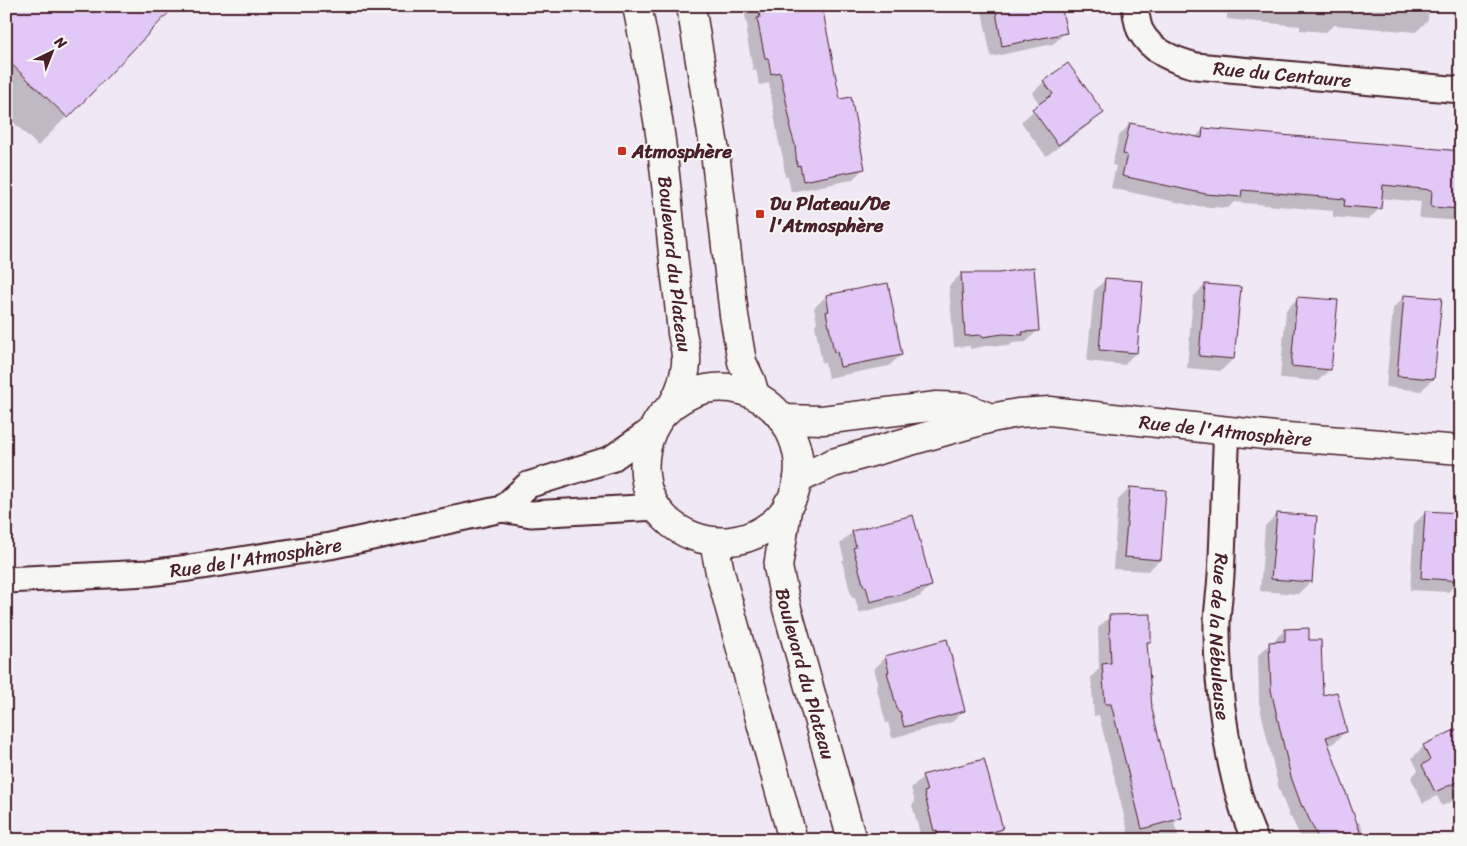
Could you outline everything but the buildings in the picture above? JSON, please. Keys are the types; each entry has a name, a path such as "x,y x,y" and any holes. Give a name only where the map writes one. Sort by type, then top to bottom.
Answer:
{"main road":[{"name":"Boulevard du Plateau","path":"637,6 658,122 686,362 674,404"},
{"path":"691,6 715,152 735,324 742,362 755,395"},
{"path":"722,387 738,389 755,395 770,405 784,419 794,438 799,458 798,479 788,504 777,518 764,529 749,537 731,542 714,542 697,538 681,531 657,507 648,488 644,468 646,448 653,428 662,415 674,404 689,395 705,389 722,387"},
{"path":"784,419 822,420 937,406 964,407 992,418"},
{"name":"Rue de l'Atmosphère","path":"798,479 833,463 992,418 1018,413 1050,411 1274,436 1461,450"},
{"name":"Boulevard du Plateau","path":"788,504 778,567 786,605 852,840"},
{"path":"714,542 720,572 793,840"}],"street":[{"name":"Rue du Centaure","path":"1134,6 1140,30 1155,49 1174,60 1196,66 1461,90"},
{"name":"Rue de l'Atmosphère","path":"502,508 528,485 611,458 653,428"},
{"name":"Rue de la Nébuleuse","path":"1227,431 1221,575 1217,619 1218,656 1226,731 1242,803 1255,840"},
{"name":"Rue de l'Atmosphère","path":"6,580 189,568 330,546 502,508 531,514 657,507"}],"place":[{"name":"Atmosphère","path":"622,151"},
{"name":"Du Plateau/De l'Atmosphère","path":"760,214"}]}
